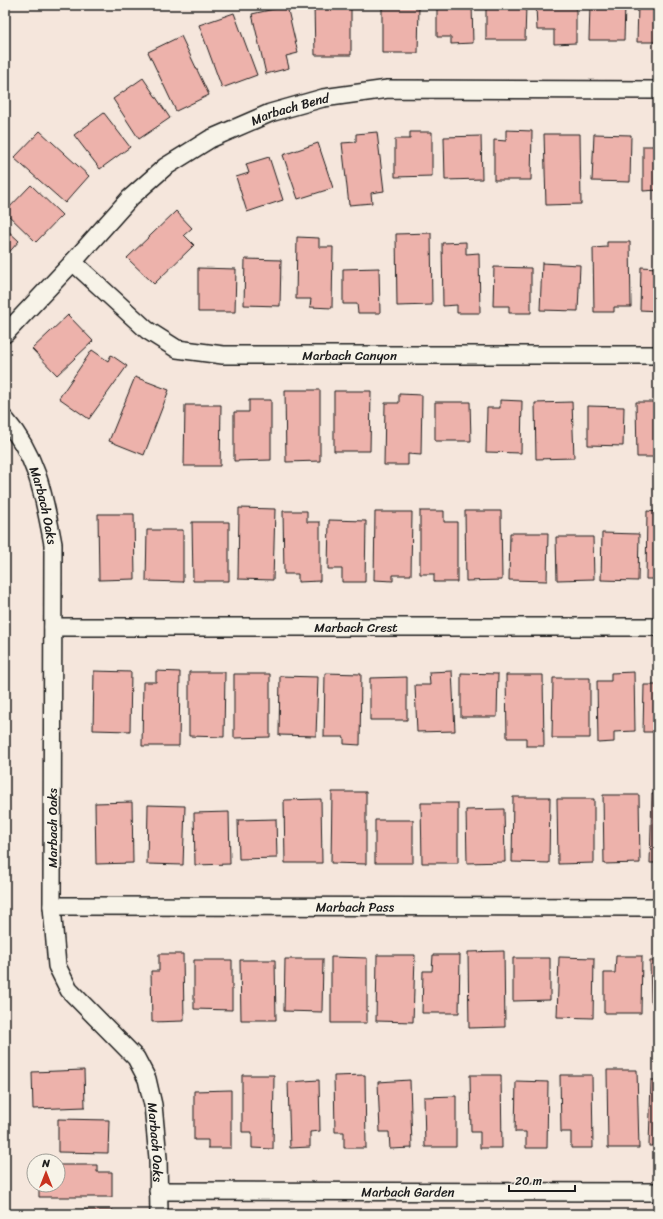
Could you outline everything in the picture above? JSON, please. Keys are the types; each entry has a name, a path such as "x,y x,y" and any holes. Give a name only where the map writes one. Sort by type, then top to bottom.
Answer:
{"street":[{"name":"Marbach Bend","path":"5,334 73,262 130,198 165,167 210,139 270,113 323,98 388,89 658,90"},
{"name":"Marbach Canyon","path":"73,262 147,330 177,350 223,355 658,355"},
{"name":"Marbach Oaks","path":"5,419 18,434 32,460 42,488 53,544 52,906 57,966 69,990 136,1058 148,1079 153,1105 158,1158 159,1214"},
{"name":"Marbach Crest","path":"53,627 658,627"},
{"name":"Marbach Pass","path":"52,906 658,907"},
{"name":"Marbach Garden","path":"158,1191 658,1192"}],"building":[{"path":"314,5 351,5 351,55 315,55"},
{"path":"382,5 419,5 418,53 382,53"},
{"path":"437,5 472,5 473,43 451,44 451,37 437,37"},
{"path":"486,5 526,5 525,40 486,40"},
{"path":"536,5 576,5 576,43 554,44 554,30 537,30"},
{"path":"590,5 625,5 624,40 589,40"},
{"path":"638,5 658,5 658,42 637,42"},
{"path":"287,6 298,53 286,56 289,68 266,74 252,14"},
{"path":"234,13 257,75 222,88 199,25"},
{"path":"181,36 209,95 176,111 148,52"},
{"path":"143,78 170,118 139,139 113,99"},
{"path":"104,113 130,147 100,169 74,135"},
{"path":"506,130 532,131 531,180 494,180 494,140 506,141"},
{"path":"40,131 89,176 65,203 14,158"},
{"path":"377,132 384,191 371,193 372,203 349,205 342,143 356,142 356,134"},
{"path":"410,132 432,132 432,176 395,177 395,139 410,139"},
{"path":"544,134 580,134 581,204 546,205"},
{"path":"594,134 631,135 630,182 592,181"},
{"path":"481,136 482,179 445,180 444,137"},
{"path":"657,139 658,190 643,191 643,146 657,146"},
{"path":"318,143 333,188 298,199 283,155"},
{"path":"269,157 283,200 247,212 236,177 249,173 246,164"},
{"path":"31,185 62,215 36,242 5,212"},
{"path":"176,211 192,228 184,235 194,245 154,284 127,258"},
{"path":"5,228 19,241 5,257"},
{"path":"431,233 432,305 397,306 396,234"},
{"path":"297,237 319,238 319,247 333,247 332,308 310,307 311,299 296,299"},
{"path":"466,242 466,254 479,253 480,313 457,313 457,305 443,306 442,243"},
{"path":"607,242 630,242 631,307 614,307 614,312 594,312 593,248 607,247"},
{"path":"245,259 281,260 280,306 244,305"},
{"path":"542,263 580,265 578,311 540,310"},
{"path":"494,267 531,268 531,313 509,313 509,306 493,306"},
{"path":"641,267 658,268 658,311 640,310"},
{"path":"198,268 236,269 235,312 198,312"},
{"path":"379,268 380,313 358,313 357,304 343,304 343,269"},
{"path":"68,315 93,341 57,375 32,349"},
{"path":"92,350 108,361 111,355 127,366 89,419 59,398"},
{"path":"135,377 169,390 144,455 109,441"},
{"path":"285,390 320,390 320,461 286,462"},
{"path":"334,391 371,391 370,451 334,451"},
{"path":"399,394 422,395 421,455 408,454 408,465 384,465 385,403 399,403"},
{"path":"249,400 271,400 271,460 234,461 234,412 249,412"},
{"path":"500,400 522,401 521,453 486,452 487,408 500,408"},
{"path":"435,402 470,402 471,441 435,441"},
{"path":"572,402 574,458 536,459 535,403"},
{"path":"636,402 658,402 658,457 637,457"},
{"path":"185,405 221,405 220,466 184,466"},
{"path":"588,406 624,407 623,446 588,445"},
{"path":"239,508 275,509 273,580 238,579"},
{"path":"283,511 307,511 307,522 320,522 320,581 298,582 298,574 284,574"},
{"path":"420,511 444,511 444,522 457,522 457,582 434,582 434,574 420,574"},
{"path":"465,511 501,511 502,580 466,581"},
{"path":"647,511 658,512 658,579 646,579"},
{"path":"375,512 412,512 411,575 393,575 393,581 374,580"},
{"path":"98,514 134,514 135,579 99,580"},
{"path":"329,520 366,521 365,582 342,582 342,569 328,569"},
{"path":"192,522 229,522 229,581 193,581"},
{"path":"147,530 183,530 183,582 146,581"},
{"path":"510,533 548,533 547,581 509,580"},
{"path":"602,533 639,534 638,581 601,580"},
{"path":"556,537 593,537 594,579 557,580"},
{"path":"94,671 131,672 130,731 93,730"},
{"path":"156,671 180,672 179,746 142,746 143,682 156,682"},
{"path":"452,671 455,731 417,732 415,685 430,685 429,672"},
{"path":"189,672 225,672 224,737 189,736"},
{"path":"634,672 635,731 614,732 614,742 598,743 597,681 611,681 611,673"},
{"path":"325,673 361,674 360,745 344,744 344,737 324,737"},
{"path":"461,673 498,674 497,717 461,717"},
{"path":"234,674 270,674 270,737 234,738"},
{"path":"506,675 543,675 544,746 526,746 526,738 507,738"},
{"path":"280,676 318,677 316,736 279,735"},
{"path":"407,677 407,720 370,720 370,678"},
{"path":"553,678 590,678 590,738 552,738"},
{"path":"644,685 658,685 658,732 643,732"},
{"path":"332,792 366,792 366,864 331,863"},
{"path":"652,794 658,794 658,863 650,863"},
{"path":"603,795 639,795 640,863 604,864"},
{"path":"513,797 550,797 549,863 512,862"},
{"path":"321,799 322,863 285,863 284,800"},
{"path":"557,799 594,799 594,863 558,864"},
{"path":"132,802 133,863 96,864 95,803"},
{"path":"421,803 458,803 458,863 422,863"},
{"path":"148,805 185,806 183,865 147,864"},
{"path":"504,809 505,862 467,863 466,810"},
{"path":"229,812 230,864 195,865 194,813"},
{"path":"276,819 277,858 239,859 238,820"},
{"path":"375,820 413,820 413,863 375,863"},
{"path":"504,951 505,1027 469,1028 468,952"},
{"path":"159,954 183,954 184,1021 152,1022 151,971 159,971"},
{"path":"377,955 415,955 413,1022 376,1021"},
{"path":"433,955 460,955 459,1013 422,1013 423,971 432,971"},
{"path":"616,956 642,956 641,1013 604,1013 604,973 615,973"},
{"path":"331,957 367,958 367,1023 331,1023"},
{"path":"559,957 594,958 593,1018 557,1017"},
{"path":"513,958 550,958 550,1000 513,1001"},
{"path":"285,959 323,959 322,1012 284,1011"},
{"path":"194,960 232,960 232,1010 194,1009"},
{"path":"240,960 275,960 276,1020 241,1020"},
{"path":"650,961 658,961 658,1002 651,1002"},
{"path":"84,1070 85,1107 33,1109 32,1072"},
{"path":"607,1070 637,1070 639,1148 608,1148"},
{"path":"242,1075 274,1075 273,1149 252,1148 252,1132 242,1132"},
{"path":"365,1075 366,1148 344,1148 344,1132 335,1132 334,1076"},
{"path":"470,1075 501,1075 502,1148 480,1148 480,1132 471,1132"},
{"path":"560,1075 592,1075 593,1148 571,1148 571,1132 561,1132"},
{"path":"319,1080 320,1131 310,1132 310,1147 290,1148 288,1082"},
{"path":"410,1080 412,1148 390,1149 389,1132 380,1132 378,1082"},
{"path":"651,1080 658,1080 658,1146 649,1146"},
{"path":"516,1081 548,1082 547,1148 526,1148 526,1132 515,1132"},
{"path":"231,1090 231,1148 208,1148 208,1140 194,1140 194,1091"},
{"path":"456,1096 456,1147 425,1147 424,1097"},
{"path":"58,1119 109,1120 108,1153 58,1152"},
{"path":"66,1165 97,1165 97,1172 112,1172 112,1197 39,1197 39,1193 66,1193"},
{"path":"41,1210 113,1210 113,1214 41,1214"}]}
